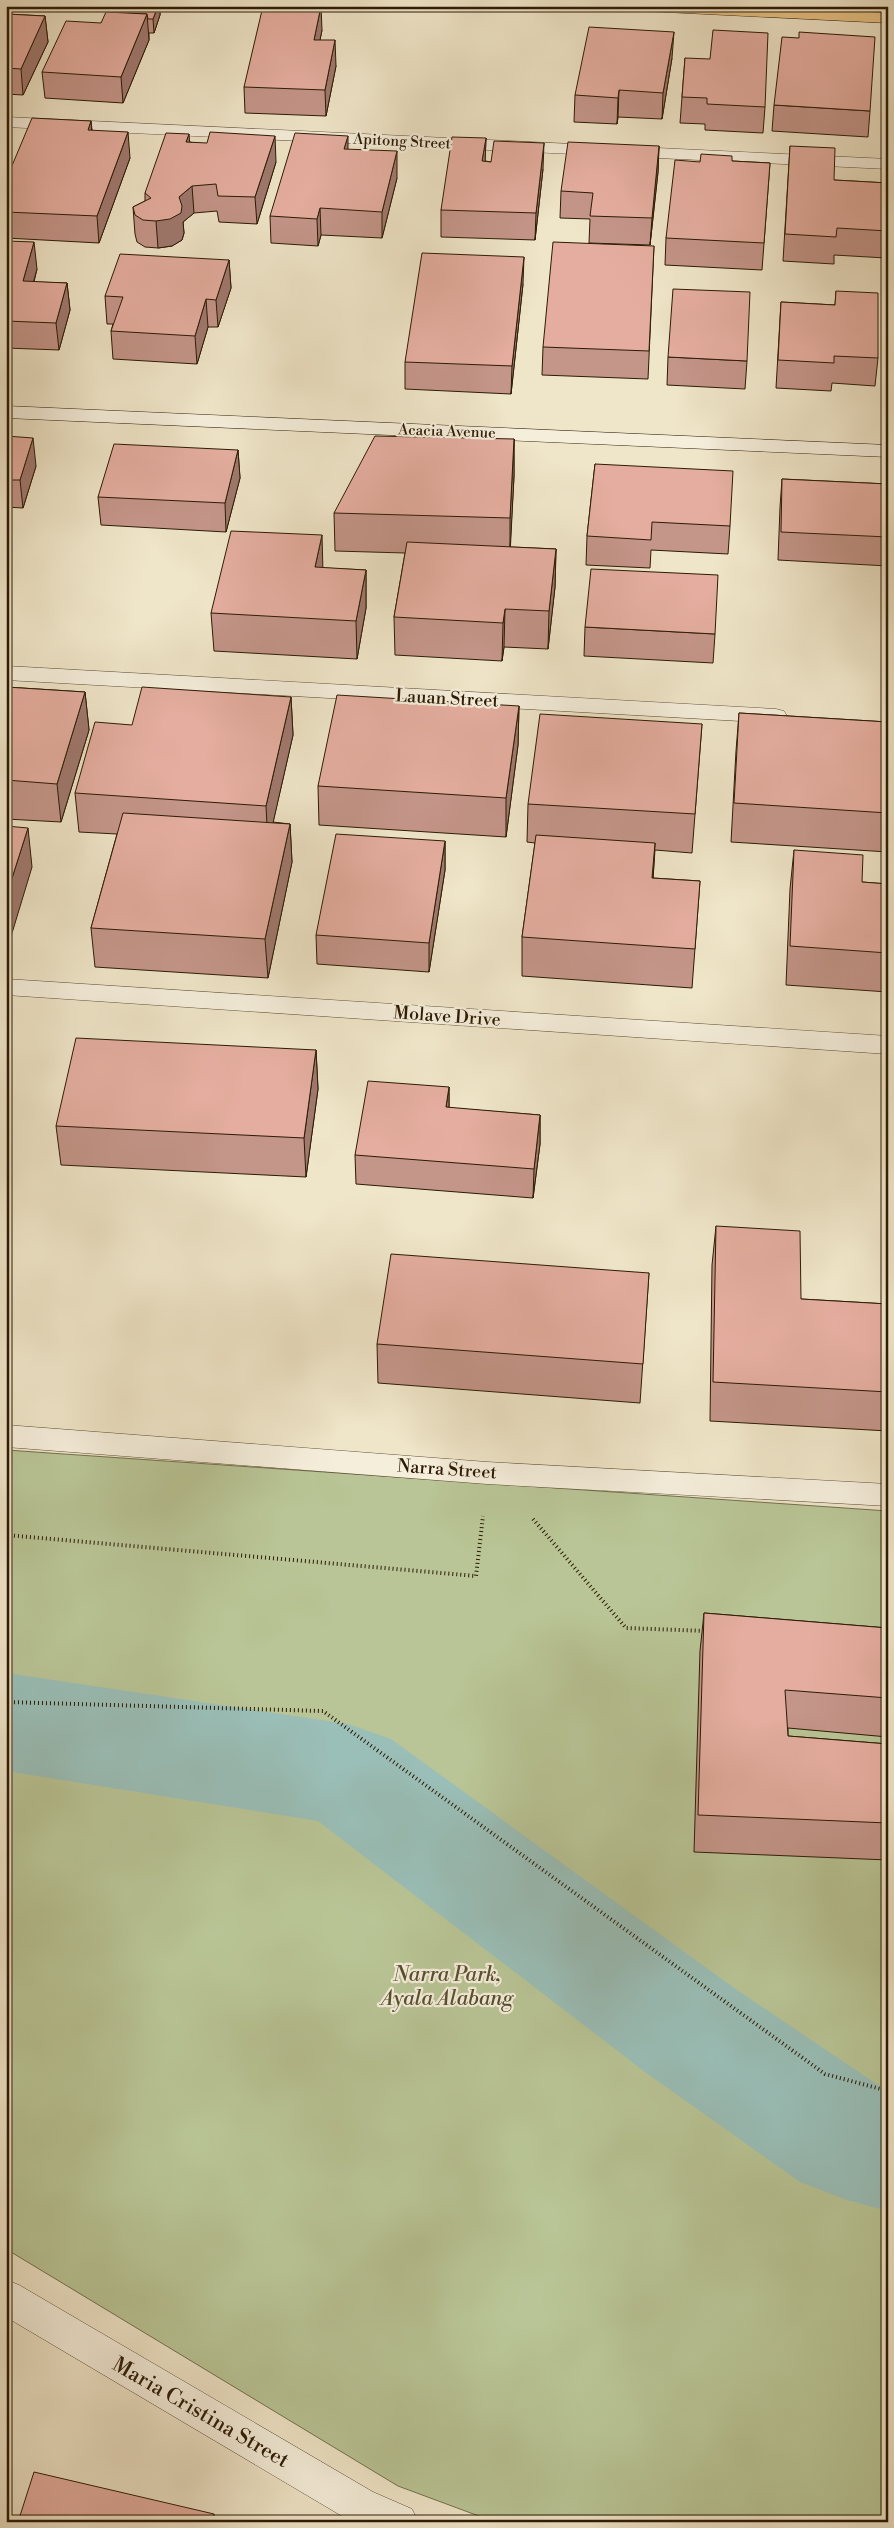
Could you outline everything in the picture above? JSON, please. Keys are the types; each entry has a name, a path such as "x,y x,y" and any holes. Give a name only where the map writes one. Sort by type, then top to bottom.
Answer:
{"main road":[{"path":"644,6 888,18"}],"street":[{"name":"Apitong Street","path":"6,122 888,164"},
{"name":"Acacia Avenue","path":"6,412 888,451"},
{"name":"Lauan Street","path":"6,673 799,717"},
{"name":"Molave Drive","path":"6,987 888,1045"},
{"name":"Narra Street","path":"6,1436 487,1473 888,1495"},
{"name":"Maria Cristina Street","path":"6,2298 360,2506 399,2522"}],"path":[{"path":"6,1535 476,1576 487,1473"},
{"path":"473,1515 491,1516"},
{"path":"525,1518 533,1519 626,1628 714,1632"},
{"path":"6,1702 323,1711 825,2074 888,2092"}],"green space":[{"name":"Narra Park, Ayala Alabang","path":"6,1450 888,1511 888,2522 495,2522 398,2486 6,2249"}],"building":[{"path":"112,6 158,6 153,19 148,19 147,14 110,12"},
{"path":"263,6 321,6 314,40 335,40 325,90 244,87"},
{"path":"106,12 147,14 121,77 42,72 66,21 101,23"},
{"path":"6,14 45,16 21,69 6,68"},
{"path":"589,27 674,32 663,93 619,90 618,98 575,95"},
{"path":"713,30 768,33 765,107 707,104 707,98 682,97 685,58 710,59"},
{"path":"799,32 875,37 870,111 774,105 782,37 799,38"},
{"path":"32,118 91,121 88,130 128,132 97,216 6,212 6,180"},
{"path":"210,132 275,136 255,197 218,196 216,184 192,186 179,197 182,206 181,213 170,219 143,220 135,215 133,207 151,198 145,193 166,133 189,134 186,142 207,143"},
{"path":"295,133 348,136 344,149 397,151 382,212 320,208 317,219 270,216"},
{"path":"452,137 486,138 482,161 491,162 494,141 544,143 536,213 441,210"},
{"path":"568,142 659,146 652,218 590,216 593,193 561,191"},
{"path":"790,146 835,148 834,180 888,183 888,231 837,228 836,237 785,234"},
{"path":"701,154 732,156 732,161 770,163 764,243 666,238 675,160 700,162"},
{"path":"6,241 34,242 23,281 67,283 56,323 6,321"},
{"path":"553,242 654,246 649,351 543,347"},
{"path":"422,253 524,257 512,366 405,362"},
{"path":"120,254 229,260 216,300 206,299 195,336 111,331 123,297 105,296"},
{"path":"673,289 750,292 747,361 668,357"},
{"path":"836,291 878,293 878,358 834,356 834,363 778,360 781,302 835,305"},
{"path":"6,436 33,438 20,480 6,480"},
{"path":"375,436 514,439 510,518 334,513"},
{"path":"114,444 238,450 225,503 98,497"},
{"path":"595,464 733,471 730,526 652,522 651,540 587,536"},
{"path":"782,479 888,484 888,537 781,532"},
{"path":"231,531 322,535 315,567 366,570 356,621 211,613"},
{"path":"407,542 556,549 549,611 505,609 503,623 394,617"},
{"path":"591,569 718,575 715,634 585,627"},
{"path":"6,687 85,692 57,784 6,780"},
{"path":"142,687 291,697 266,806 75,793 95,722 132,725"},
{"path":"337,695 519,706 506,798 318,786"},
{"path":"739,713 888,722 888,813 734,803"},
{"path":"540,714 702,724 695,814 528,804"},
{"path":"123,813 290,824 265,939 91,928"},
{"path":"6,826 28,828 6,897"},
{"path":"336,834 445,841 429,943 316,935"},
{"path":"536,835 655,843 652,878 700,881 695,949 522,937"},
{"path":"794,850 863,855 862,882 888,884 888,953 790,946"},
{"path":"76,1038 316,1050 304,1138 56,1126"},
{"path":"368,1081 449,1087 446,1107 540,1115 534,1169 355,1155"},
{"path":"716,1226 800,1231 801,1299 888,1304 888,1392 713,1382"},
{"path":"391,1254 649,1273 643,1364 377,1344"},
{"path":"704,1613 888,1628 888,1698 785,1690 788,1736 888,1744 888,1823 698,1815"},
{"path":"34,2472 214,2514 211,2522 18,2522"}],"waterway":[{"path":"6,1722 348,1775 691,2031 847,2139 888,2150"}]}
